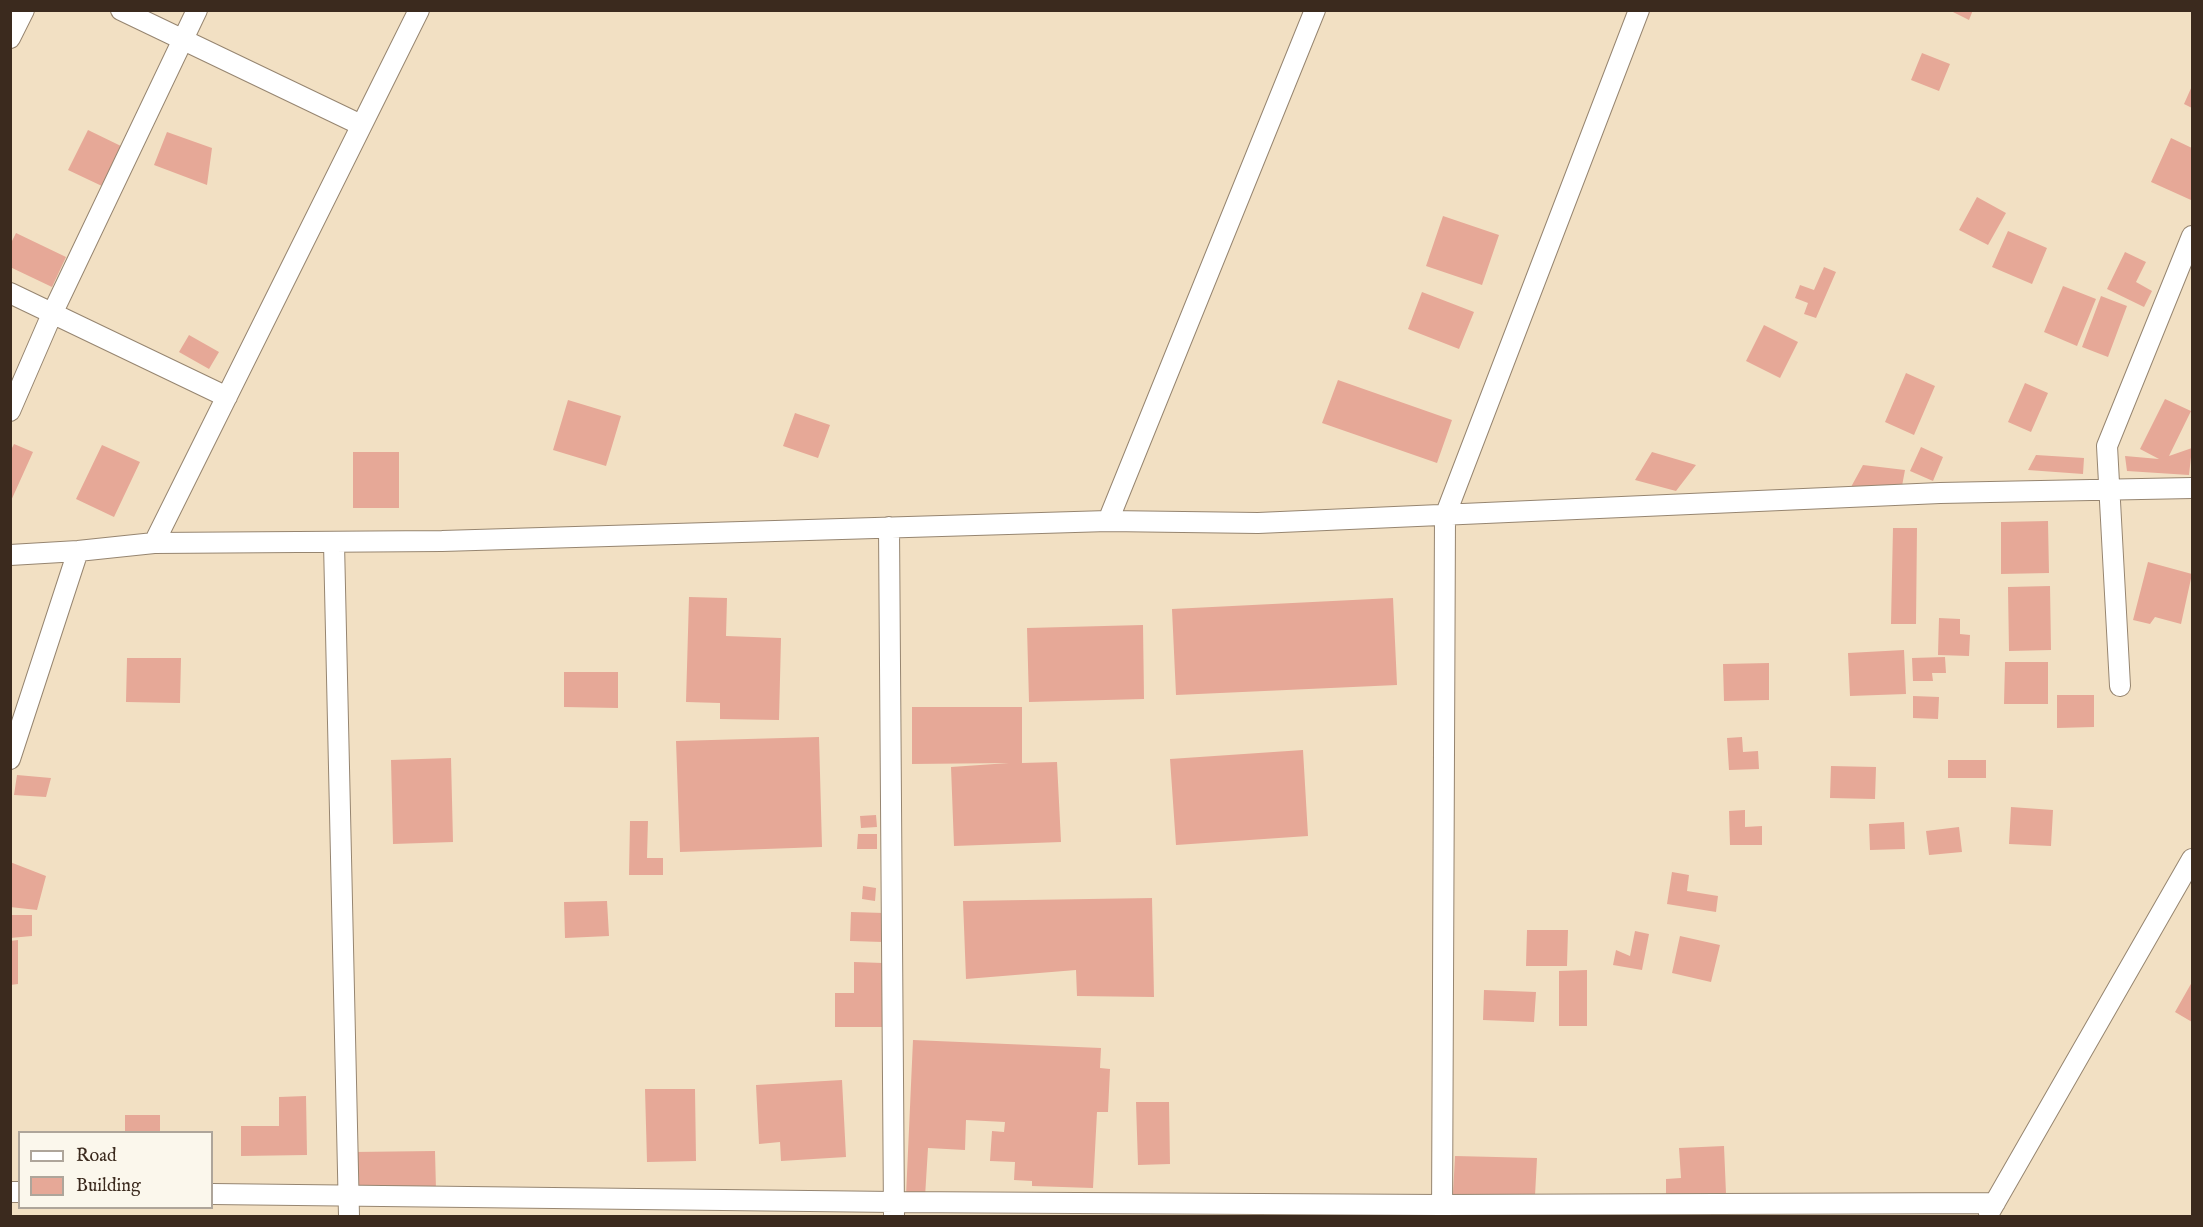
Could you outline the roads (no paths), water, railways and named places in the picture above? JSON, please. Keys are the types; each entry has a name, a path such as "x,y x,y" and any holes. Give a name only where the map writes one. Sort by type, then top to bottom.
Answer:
{"street":[{"path":"10,38 24,10"},
{"path":"121,10 361,125"},
{"path":"10,411 52,314 197,10"},
{"path":"154,543 419,10"},
{"path":"1107,521 1315,10"},
{"path":"1441,1211 1444,516 1639,10"},
{"path":"2120,686 2107,446 2193,236"},
{"path":"10,293 227,397"},
{"path":"10,555 154,543 334,543 1107,521 1258,523 1928,494 2193,488"},
{"path":"889,527 894,1209"},
{"path":"334,543 349,1216"},
{"path":"10,759 78,551"},
{"path":"213,1194 894,1209 1991,1210 2193,859"}]}
